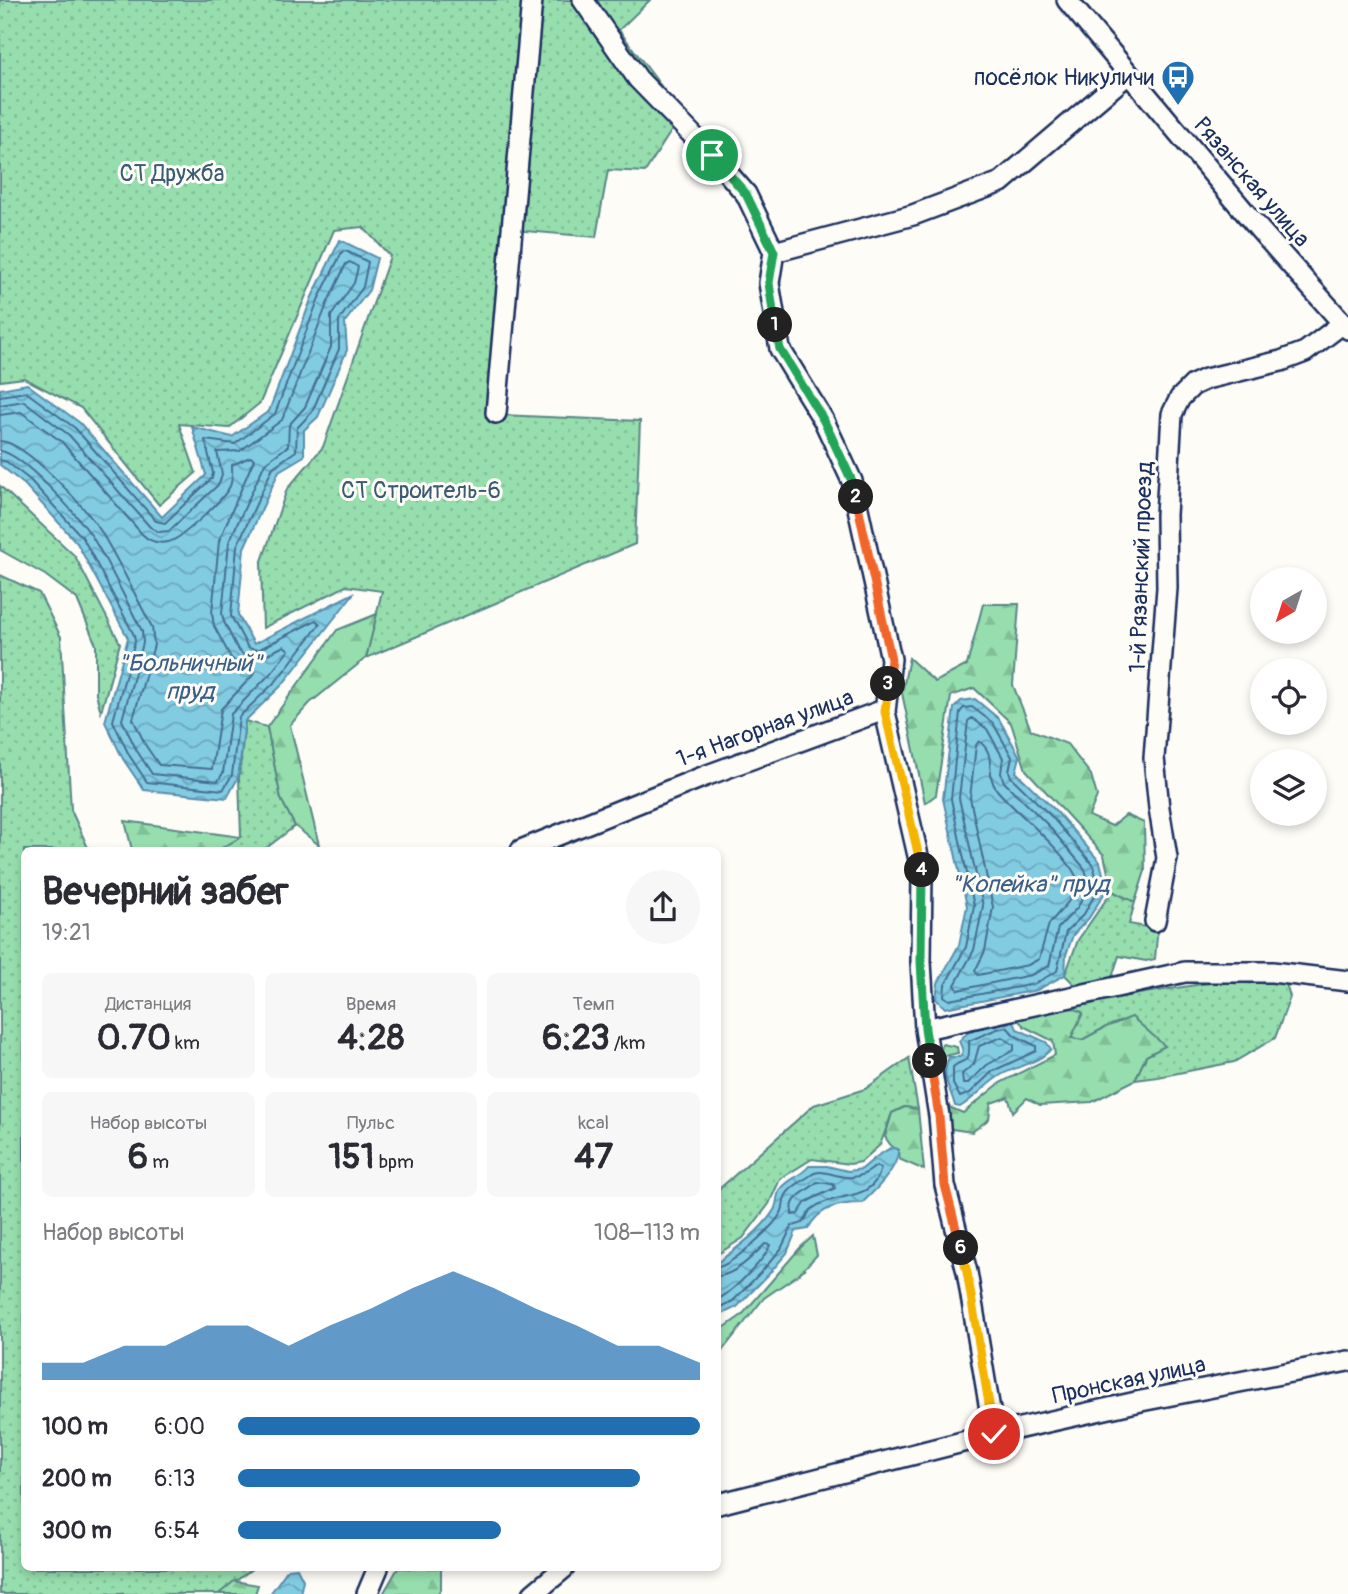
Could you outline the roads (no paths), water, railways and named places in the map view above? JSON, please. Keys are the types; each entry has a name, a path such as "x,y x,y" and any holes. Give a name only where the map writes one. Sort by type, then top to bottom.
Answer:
{"street":[{"path":"496,413 532,0"},
{"path":"583,0 638,79 746,194 774,252 769,283 780,349 824,421 852,481 891,659 885,712"},
{"name":"Рязанская улица","path":"1067,0 1345,326"},
{"path":"774,252 913,215 1001,182 1128,74"},
{"name":"1-й Рязанский проезд","path":"1155,921 1167,858 1154,758 1167,588 1166,515 1172,414 1180,398 1193,385 1206,379 1281,361 1306,352 1345,326"},
{"name":"1-я Нагорная улица","path":"532,847 705,776 881,711 885,712 922,873 921,962 925,1029 939,1116 945,1185 967,1272 994,1434"},
{"path":"925,1029 1185,972 1272,972 1348,981"},
{"name":"Пронская улица","path":"721,1503 994,1434 1141,1401 1348,1361"},
{"path":"367,1594 377,1571"},
{"path":"533,1594 560,1571"}],"water":[{"name":"\"Больничный\" пруд","path":"340,240 377,258 369,290 345,322 347,350 318,417 304,430 304,456 279,471 244,548 238,615 254,644 354,593 282,685 245,721 238,778 227,798 144,790 123,759 105,722 128,638 77,543 25,485 0,465 0,389 27,384 80,423 162,517 206,475 192,427 232,437 269,411 312,297"},
{"name":"\"Копейка\" пруд","path":"975,699 999,719 1020,757 1016,772 1057,812 1100,862 1107,889 1089,918 1073,935 1066,955 1065,975 1037,990 945,1008 936,999 938,983 959,945 967,906 943,799 954,708 961,701"},
{"path":"1013,1019 1017,1029 1046,1042 1051,1049 1041,1058 1001,1075 960,1107 955,1106 945,1071 949,1057 960,1057 963,1051 959,1041 976,1029"},
{"path":"892,1147 898,1150 895,1164 862,1203 830,1208 818,1216 808,1229 796,1231 787,1253 768,1275 737,1307 721,1315 721,1260 763,1225 774,1210 783,1186 809,1166 827,1166 848,1171 862,1169"},
{"path":"287,1571 298,1571 303,1580 300,1594 270,1594"}],"place":[{"name":"посёлок Никуличи","path":"1178,107"}],"park label":[{"name":"СТ Дружба","path":"172,173"},
{"name":"СТ Строитель-6","path":"421,490"}]}
